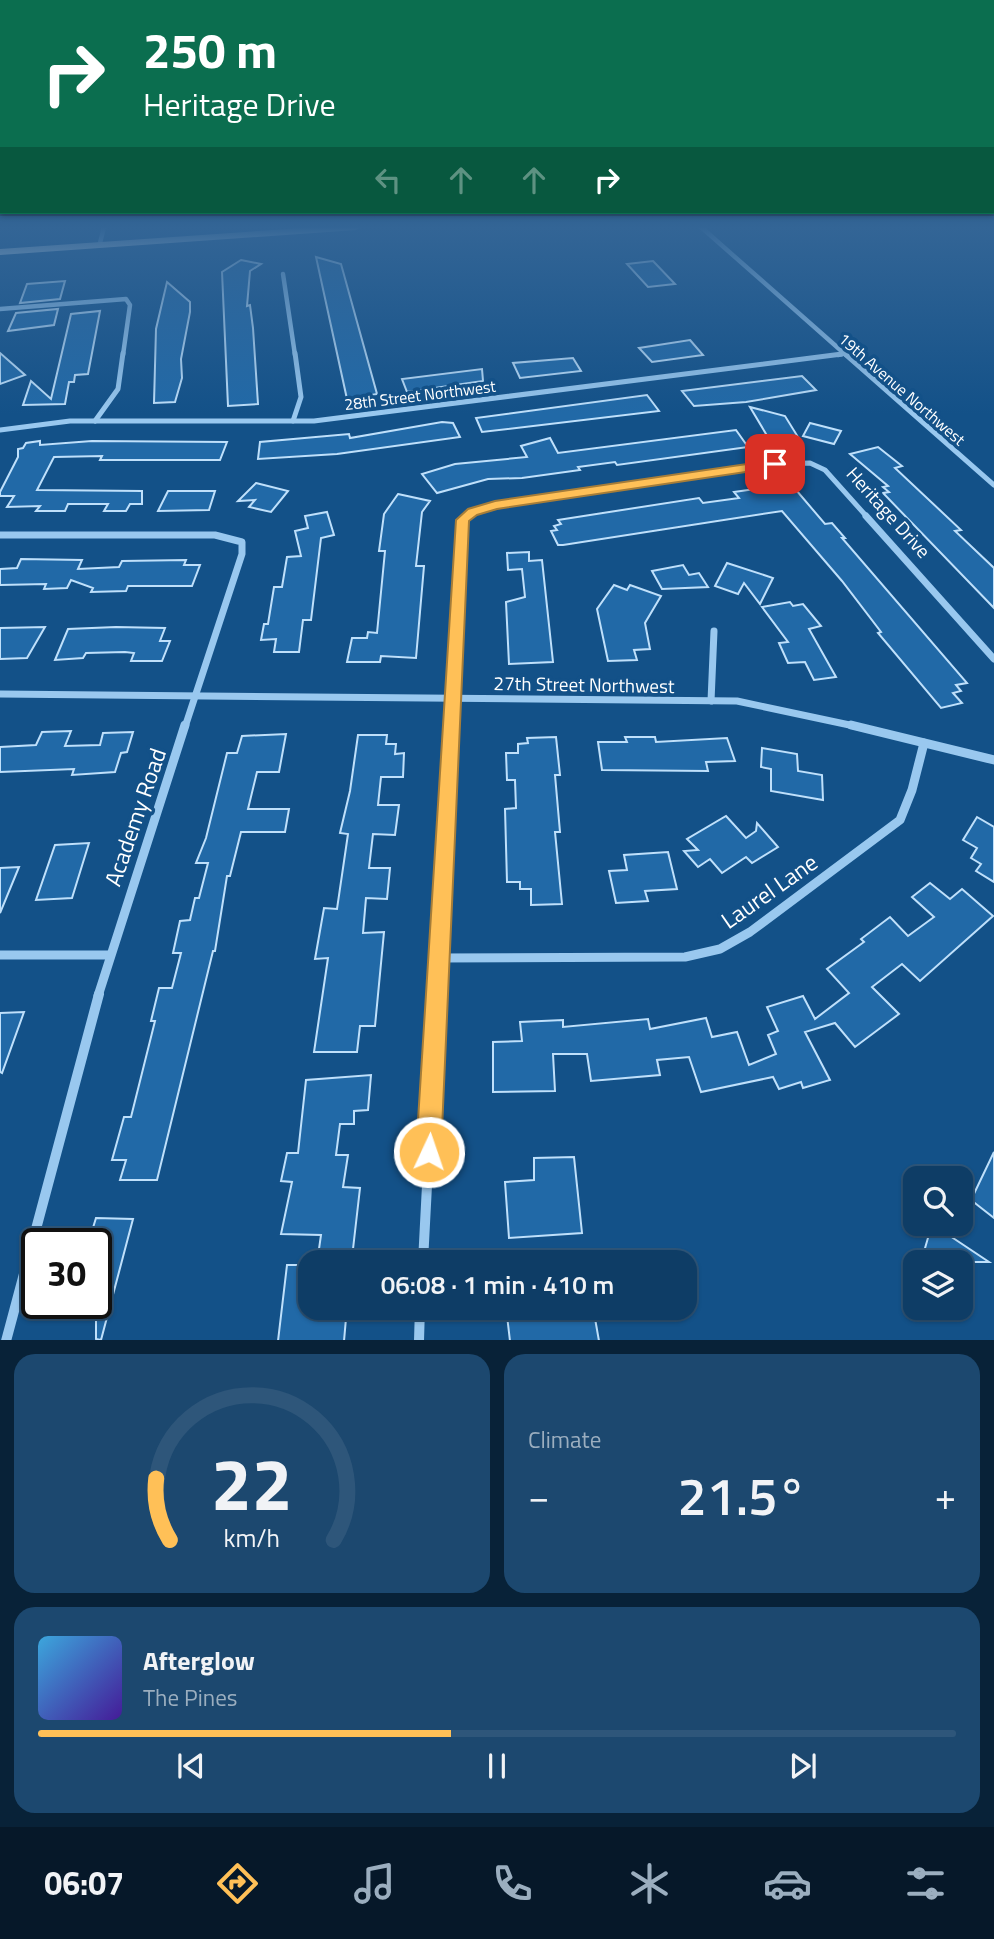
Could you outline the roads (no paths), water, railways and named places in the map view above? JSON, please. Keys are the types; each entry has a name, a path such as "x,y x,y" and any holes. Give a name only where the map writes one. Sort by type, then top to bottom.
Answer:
{"street":[{"path":"285,290 301,397 293,421"},
{"name":"19th Avenue Northwest","path":"770,290 994,485"},
{"path":"0,309 126,299 130,306 118,389 95,421"},
{"name":"28th Street Northwest","path":"0,430 41,423 95,421 293,421 369,414 842,354"},
{"name":"Heritage Drive","path":"424,1250 463,520 472,512 495,505 775,464 810,463 825,470 994,659"},
{"name":"Academy Road","path":"0,535 215,535 242,542 242,554 197,696 109,955 6,1340"},
{"path":"711,701 714,631"},
{"name":"27th Street Northwest","path":"0,694 737,701 796,712 994,760"},
{"name":"Laurel Lane","path":"439,958 685,957 720,949 750,932 900,820 912,790 923,743"},
{"path":"0,955 109,955"},
{"path":"419,1340 420,1320"}]}
